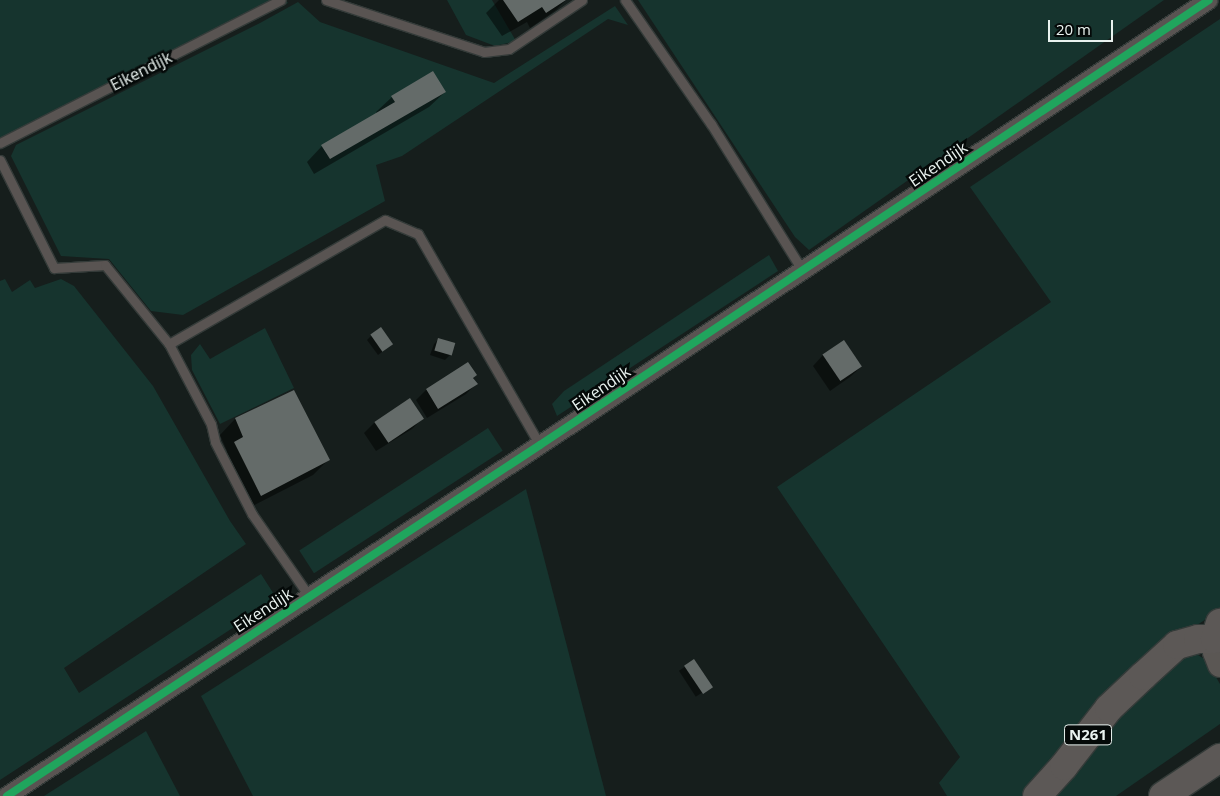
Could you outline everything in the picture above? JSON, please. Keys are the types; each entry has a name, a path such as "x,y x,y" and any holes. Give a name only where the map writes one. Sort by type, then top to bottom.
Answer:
{"highway":[{"name":"N261","path":"1037,796 1064,766 1109,708 1154,665 1178,645 1218,635"},
{"path":"1163,796 1220,758"}],"main road":[{"path":"1218,635 1216,652 1220,665"}],"street":[{"name":"Eikendijk","path":"6,796 540,446 1209,0"}],"lane":[{"name":"Eikendijk","path":"0,143 281,0"},
{"path":"326,0 484,52 509,49 582,0"},
{"path":"625,0 711,124 803,271"},
{"path":"0,160 54,268 105,265 169,344 211,424 215,442 252,514 309,596"},
{"path":"169,344 385,220 418,234 540,446"}],"green space":[{"path":"0,0 286,0 288,3 0,138"},
{"path":"447,0 492,0 516,41 495,46 466,35"},
{"path":"638,0 1164,0 809,250 795,237"},
{"path":"298,2 320,22 494,83 615,6 628,25 608,19 402,156 376,165 385,201 183,315 151,311 109,259 61,256 11,156 16,145 260,23"},
{"path":"1220,19 1220,610 1171,642 1026,796 947,796 939,783 960,757 777,487 1051,302 970,187"},
{"path":"769,255 778,271 557,416 552,404 564,391"},
{"path":"5,279 12,292 30,280 35,288 61,279 74,286 153,386 230,521 246,544 64,668 79,693 261,574 277,599 0,780 0,281"},
{"path":"265,328 294,388 220,424 192,370 191,355 200,344 210,359"},
{"path":"488,428 503,451 314,573 299,551"},
{"path":"526,489 606,796 253,796 201,696"},
{"path":"1188,654 1198,655 1206,660 1220,684 1220,724 1116,796 1047,796 1129,700"},
{"path":"146,731 180,796 44,796"}],"building":[{"path":"503,0 566,0 546,13 542,7 518,22"},
{"path":"433,71 446,92 330,159 321,145 395,102 391,96"},
{"path":"381,327 393,344 382,352 370,334"},
{"path":"438,338 455,343 452,355 434,350"},
{"path":"844,340 862,367 840,381 822,355"},
{"path":"468,362 477,375 473,378 478,384 438,409 426,389"},
{"path":"294,390 330,460 261,496 234,442 243,437 235,418"},
{"path":"410,398 424,419 388,443 374,422"},
{"path":"694,659 713,687 703,694 684,666"}],"cycle path":[{"path":"7,796 540,445 1209,0"}]}
